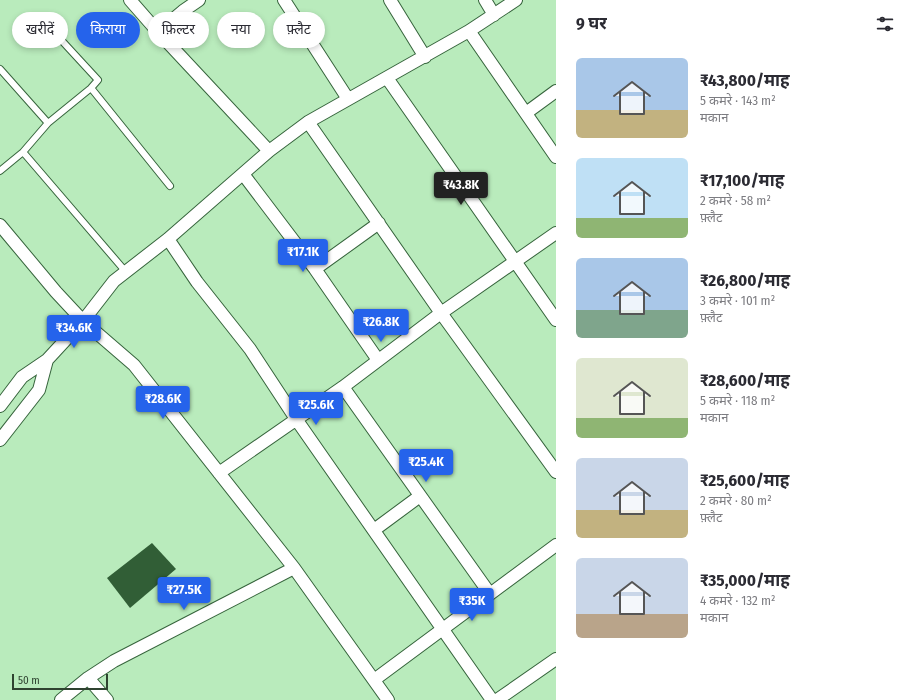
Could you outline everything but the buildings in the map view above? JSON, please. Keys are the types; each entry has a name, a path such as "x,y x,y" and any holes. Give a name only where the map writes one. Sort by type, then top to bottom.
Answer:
{"street":[{"path":"130,0 148,21"},
{"path":"182,12 199,0"},
{"path":"284,0 348,99"},
{"path":"390,0 425,57"},
{"path":"485,0 494,15"},
{"path":"0,406 22,377 48,360 83,321 114,281 168,239 269,151 308,122 425,57 469,31 516,0"},
{"path":"469,31 556,157"},
{"path":"173,48 269,151"},
{"path":"387,78 556,320"},
{"path":"526,113 556,91"},
{"path":"308,122 441,313 556,472"},
{"path":"243,174 315,269 378,360"},
{"path":"315,269 378,223"},
{"path":"0,225 56,292 83,321 134,365 294,568 388,700"},
{"path":"219,473 343,387 441,313 556,233"},
{"path":"168,239 197,282 250,349 296,419 492,700"},
{"path":"0,440 38,390 48,360"},
{"path":"343,387 490,594"},
{"path":"0,392 13,389"},
{"path":"374,530 420,496"},
{"path":"374,680 556,545"},
{"path":"62,700 88,678 114,661 294,568"},
{"path":"496,700 556,659"},
{"path":"88,678 107,700"}],"lane":[{"path":"0,171 23,152 48,123 91,88 98,80 68,47"},
{"path":"0,69 48,123"},
{"path":"91,88 170,186"},
{"path":"23,152 126,272"}]}
